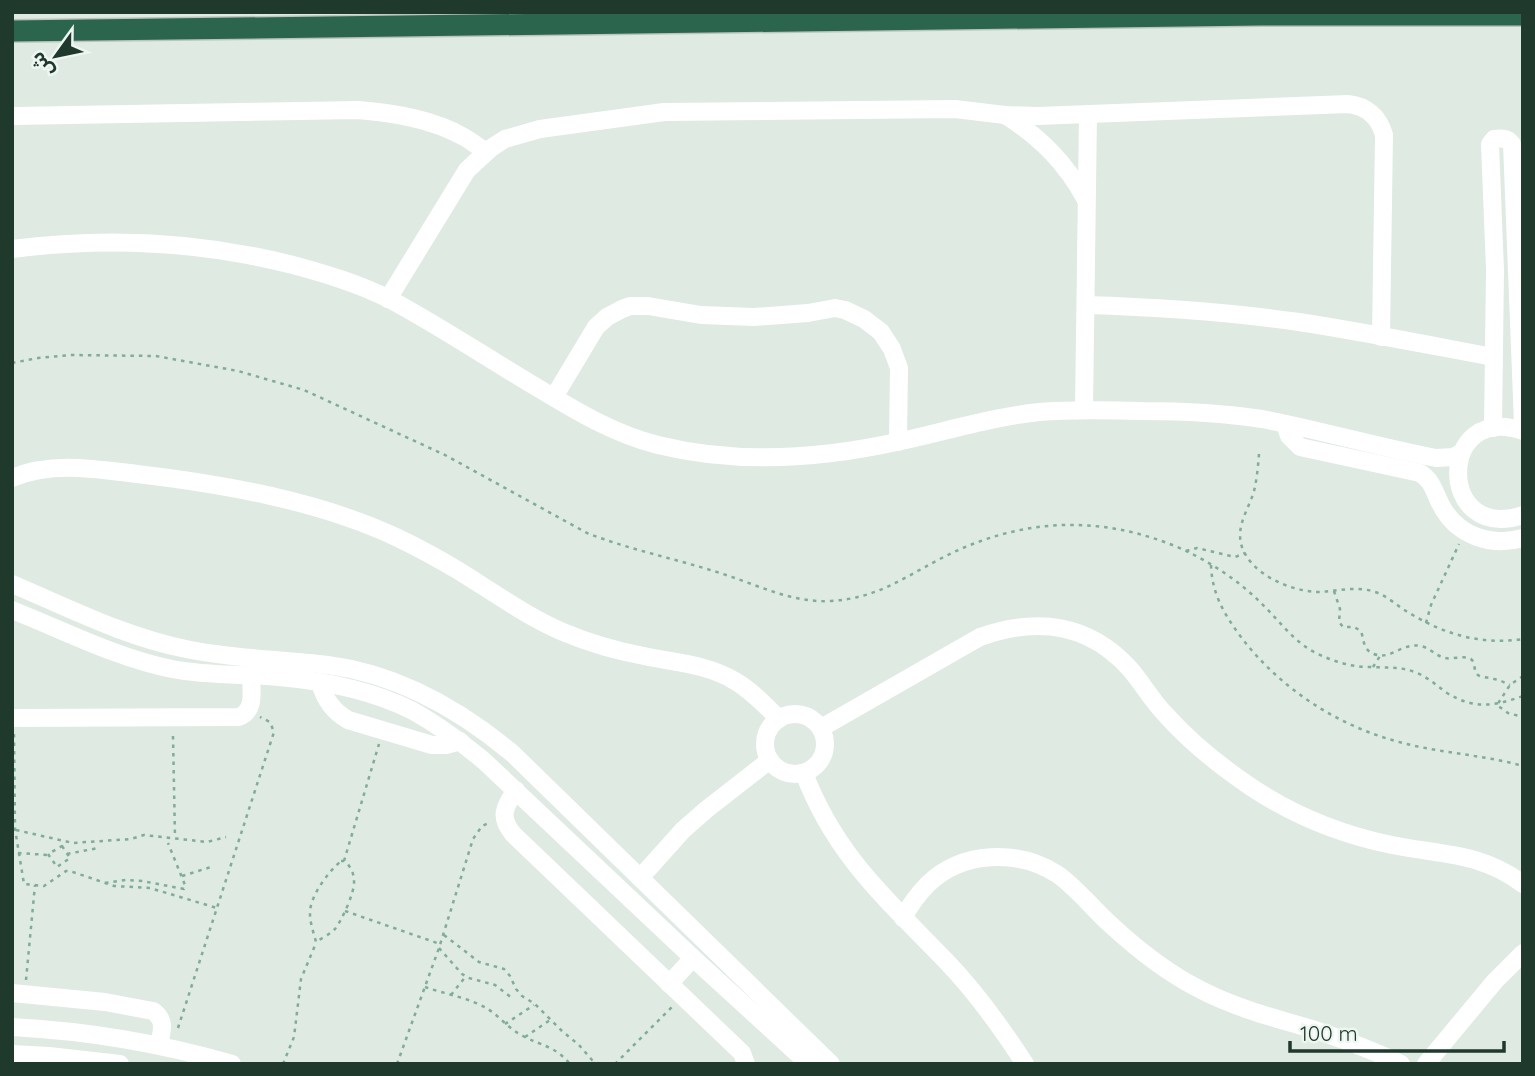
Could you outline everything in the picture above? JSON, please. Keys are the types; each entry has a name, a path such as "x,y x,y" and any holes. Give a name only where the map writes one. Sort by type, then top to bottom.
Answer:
{"highway":[{"path":"12,31 1257,14 1523,15"}],"street":[{"path":"388,299 467,170 505,139 540,129 664,112 955,108 1005,115 1038,116 1348,104 1368,110 1379,121 1384,135 1381,337"},
{"path":"12,116 358,110 392,113 424,121 463,136 486,152"},
{"path":"1084,410 1088,114"},
{"path":"1005,115 1050,149 1087,202"},
{"path":"1493,428 1495,270 1490,144 1494,139 1503,138 1512,144 1523,424"},
{"path":"12,249 107,242 206,248 310,270 388,299 593,420 631,438 713,455 744,458 804,457 898,442 1003,417 1084,410 1205,412 1285,424 1436,458 1453,457 1461,453"},
{"path":"1086,305 1299,322 1493,357"},
{"path":"554,397 596,327 607,317 630,306 648,306 701,315 754,317 835,308 864,318 881,332 892,349 899,368 898,442"},
{"path":"1285,424 1289,436 1300,447 1420,472 1430,480 1445,513 1465,531 1497,542 1523,538"},
{"path":"1523,431 1493,428 1474,437 1461,453 1458,463 1458,483 1466,502 1474,509 1503,520 1523,515"},
{"path":"12,478 39,469 60,467 149,475 237,489 366,524 426,552 519,610 564,632 618,650 693,664 734,680 779,719"},
{"path":"12,584 113,627 160,643 214,654 330,665 383,677 450,709 512,753 640,878 753,989 809,1060"},
{"path":"12,610 108,650 151,664 198,673 251,675 320,683 362,691 412,711 460,741 483,760 740,1002 809,1060 831,1064"},
{"path":"821,728 980,637 1002,629 1026,625 1072,631 1094,640 1114,654 1131,670 1163,713 1183,734 1229,772 1279,804 1362,838 1472,858 1493,866 1523,884"},
{"path":"13,718 234,718 244,716 251,703 251,675"},
{"path":"320,683 327,701 348,720 432,745 460,741"},
{"path":"794,714 802,715 821,728 825,751 817,765 797,774 782,771 770,760 766,738 779,719 794,714"},
{"path":"640,878 691,823 770,760"},
{"path":"804,773 820,810 856,865 970,987 1024,1064"},
{"path":"516,790 504,813 505,821 513,834 742,1053 746,1064"},
{"path":"903,918 930,881 970,860 993,856 1038,864 1058,875 1150,957 1200,990 1227,1003 1339,1038 1401,1064"},
{"path":"1426,1064 1495,981 1523,953"},
{"path":"669,984 693,958"},
{"path":"740,1002 753,989"},
{"path":"18,993 106,1002 153,1011 158,1014 163,1024 165,1047"},
{"path":"12,1048 13,1027 87,1033 165,1047 232,1064"},
{"path":"12,1054 120,1064"}],"path":[{"path":"12,363 71,355 156,356 238,371 304,390 445,455 587,533 612,543 730,576 782,595 805,599 830,601 862,597 887,588 937,560 1003,534 1077,524 1127,530 1186,551 1231,577 1258,599 1291,635 1312,651 1336,662 1411,670 1458,698 1480,705 1497,705 1523,696"},
{"path":"1259,454 1253,494 1242,519 1240,533 1245,553 1258,569 1270,578 1300,590 1365,589 1378,593 1426,623 1462,638 1504,641 1523,639"},
{"path":"1426,623 1431,604 1465,531"},
{"path":"1186,551 1197,548 1236,557 1245,553"},
{"path":"1210,564 1213,586 1226,616 1247,645 1300,695 1337,717 1390,740 1523,766"},
{"path":"1334,591 1340,609 1341,625 1358,628 1368,651 1386,656 1404,647 1418,645 1443,658 1468,658 1474,663 1475,671 1480,676 1510,685"},
{"path":"1373,667 1380,656"},
{"path":"1497,705 1510,685 1523,676"},
{"path":"1497,705 1508,713 1523,717"},
{"path":"165,1047 217,908 274,732 270,722 247,713"},
{"path":"13,718 15,830 23,883 44,886 68,871 105,883 150,888 217,908"},
{"path":"344,861 383,730"},
{"path":"173,736 175,838"},
{"path":"397,1064 440,946 473,839 482,826 505,821"},
{"path":"15,830 73,843 131,839 144,835 207,842 226,837"},
{"path":"105,883 142,881 182,890 185,885 168,843"},
{"path":"18,853 48,855 61,846 69,859 57,867 48,855"},
{"path":"67,854 98,848"},
{"path":"282,1064 294,1037 303,972 316,943 333,931 345,911 355,882 349,865 344,861"},
{"path":"316,943 310,915 313,899 339,862 344,861"},
{"path":"182,876 211,867"},
{"path":"18,993 35,885"},
{"path":"345,911 440,946 466,976 495,985 512,998"},
{"path":"443,934 479,962 504,969 519,993 535,1004 599,1064"},
{"path":"451,995 466,976"},
{"path":"425,988 480,1005 525,1037 554,1049 570,1064"},
{"path":"615,1064 682,997"},
{"path":"505,1024 535,1004"},
{"path":"525,1037 550,1020"}]}
